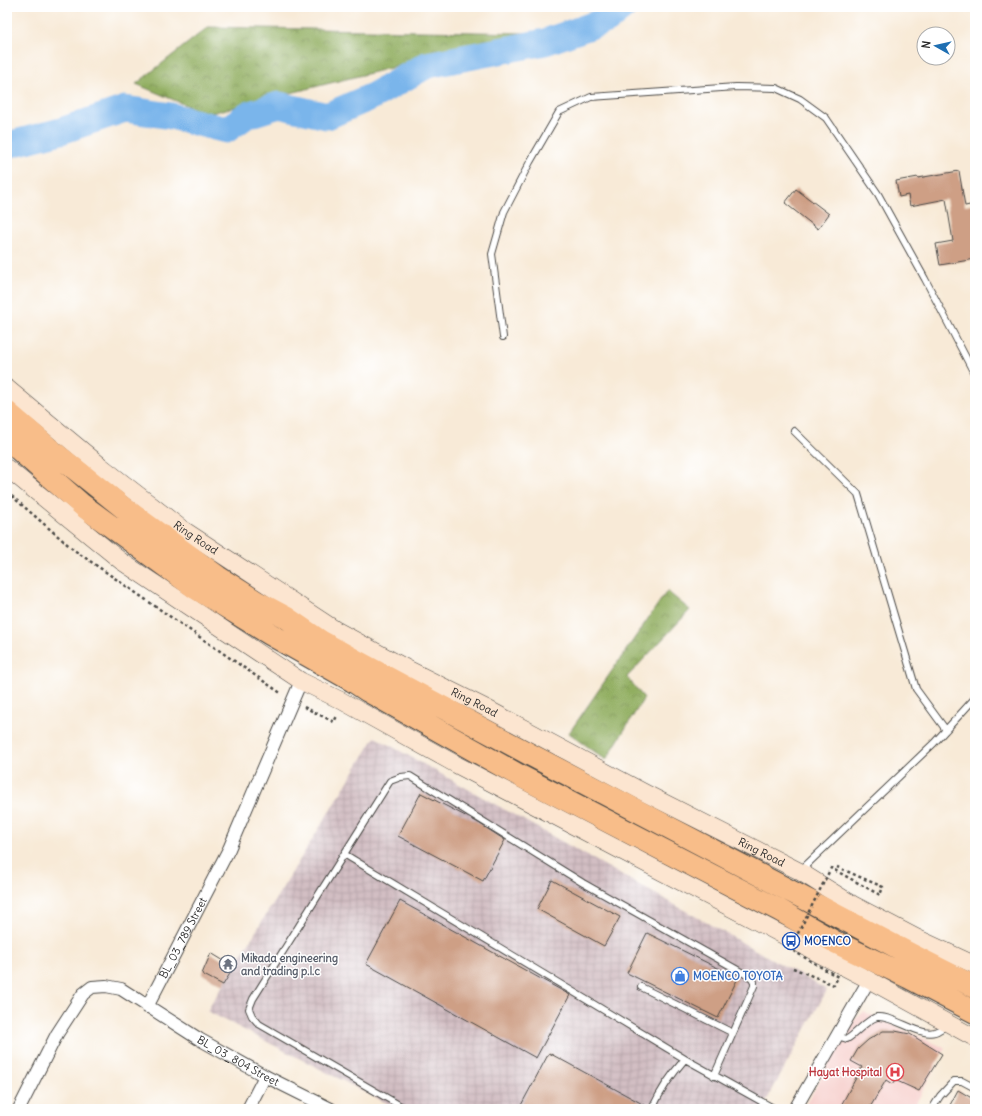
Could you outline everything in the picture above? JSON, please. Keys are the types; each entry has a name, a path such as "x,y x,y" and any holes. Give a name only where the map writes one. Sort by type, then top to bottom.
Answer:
{"highway":[{"name":"Ring Road","path":"7,412 50,449 125,509 218,577 257,602 287,618 322,642 540,760 975,987"},
{"path":"7,439 82,505 197,588 270,634 368,691 522,777 779,910 835,942 975,1012"}],"street":[{"name":"Ring Road","path":"7,388 101,466 181,528 336,630 397,664 484,707 644,793 799,871 852,904 917,938 975,965"},
{"path":"7,468 121,561 302,681 342,701 457,765 869,980 975,1038"},
{"name":"BL_03_789 Street","path":"147,1007 229,850 302,681"},
{"path":"795,1109 869,980"},
{"path":"21,1108 58,1034 83,994 92,987 106,986 121,989 147,1007"},
{"name":"BL_03_804 Street","path":"147,1007 199,1040 324,1107"},
{"path":"248,1109 265,1076"}],"lane":[{"path":"503,337 492,254 504,212 559,112 591,97 736,87 776,88 800,99 826,118 878,194 925,279 975,375"},
{"path":"794,431 858,494 916,689 946,730"},
{"path":"799,871 934,744 975,698"},
{"path":"406,1109 259,1024 252,1016 249,1009 253,999 390,782 400,777 410,776 584,882 752,978 754,986 714,1076"},
{"path":"344,854 685,1059 775,1109"},
{"path":"641,987 733,1033"},
{"path":"837,1036 846,1039 874,1018 885,1017 926,1033 940,1030 947,1022"},
{"path":"652,1109 668,1078 685,1059"},
{"path":"932,1109 940,1096 954,1081 962,1081 975,1088"}],"path":[{"path":"793,968 834,985 838,977 790,948 830,868 880,895 883,887 836,867"}],"shaded area":[{"path":"375,737 827,990 762,1109 398,1109 207,1011"},
{"path":"864,1012 945,1048 913,1109 804,1109 854,1020"}],"green space":[{"path":"208,27 530,33 207,114 136,84"},
{"path":"667,591 690,610 627,677 644,698 606,760 569,733"}],"building":[{"path":"959,171 965,206 975,204 975,259 940,265 936,244 953,241 946,199 910,206 908,195 899,197 896,181"},
{"path":"796,189 829,214 818,229 785,203"},
{"path":"421,793 477,822 505,840 483,881 398,836"},
{"path":"552,880 620,917 604,946 537,909"},
{"path":"400,901 570,995 536,1058 366,964"},
{"path":"647,933 738,978 718,1018 627,973"},
{"path":"211,953 234,967 223,985 202,974"},
{"name":"Hayat Hospital","path":"883,1031 895,1031 910,1034 942,1054 919,1091 895,1080 892,1084 886,1080 869,1109 839,1109 862,1067 851,1061 858,1049 868,1040"},
{"path":"549,1053 648,1107 648,1109 519,1109"},
{"path":"958,1090 975,1100 975,1109 958,1109 950,1105"}],"waterway":[{"path":"7,145 61,131 125,109 171,116 226,130 247,115 279,105 327,116 373,96 427,65 545,42 607,20 623,7"}],"place":[{"name":"MOENCO","path":"791,941"},
{"name":"Mikada engineering and trading p.l.c","path":"228,964"},
{"name":"MOENCO TOYOTA","path":"680,976"},
{"name":"Hayat Hospital","path":"895,1072"}]}
